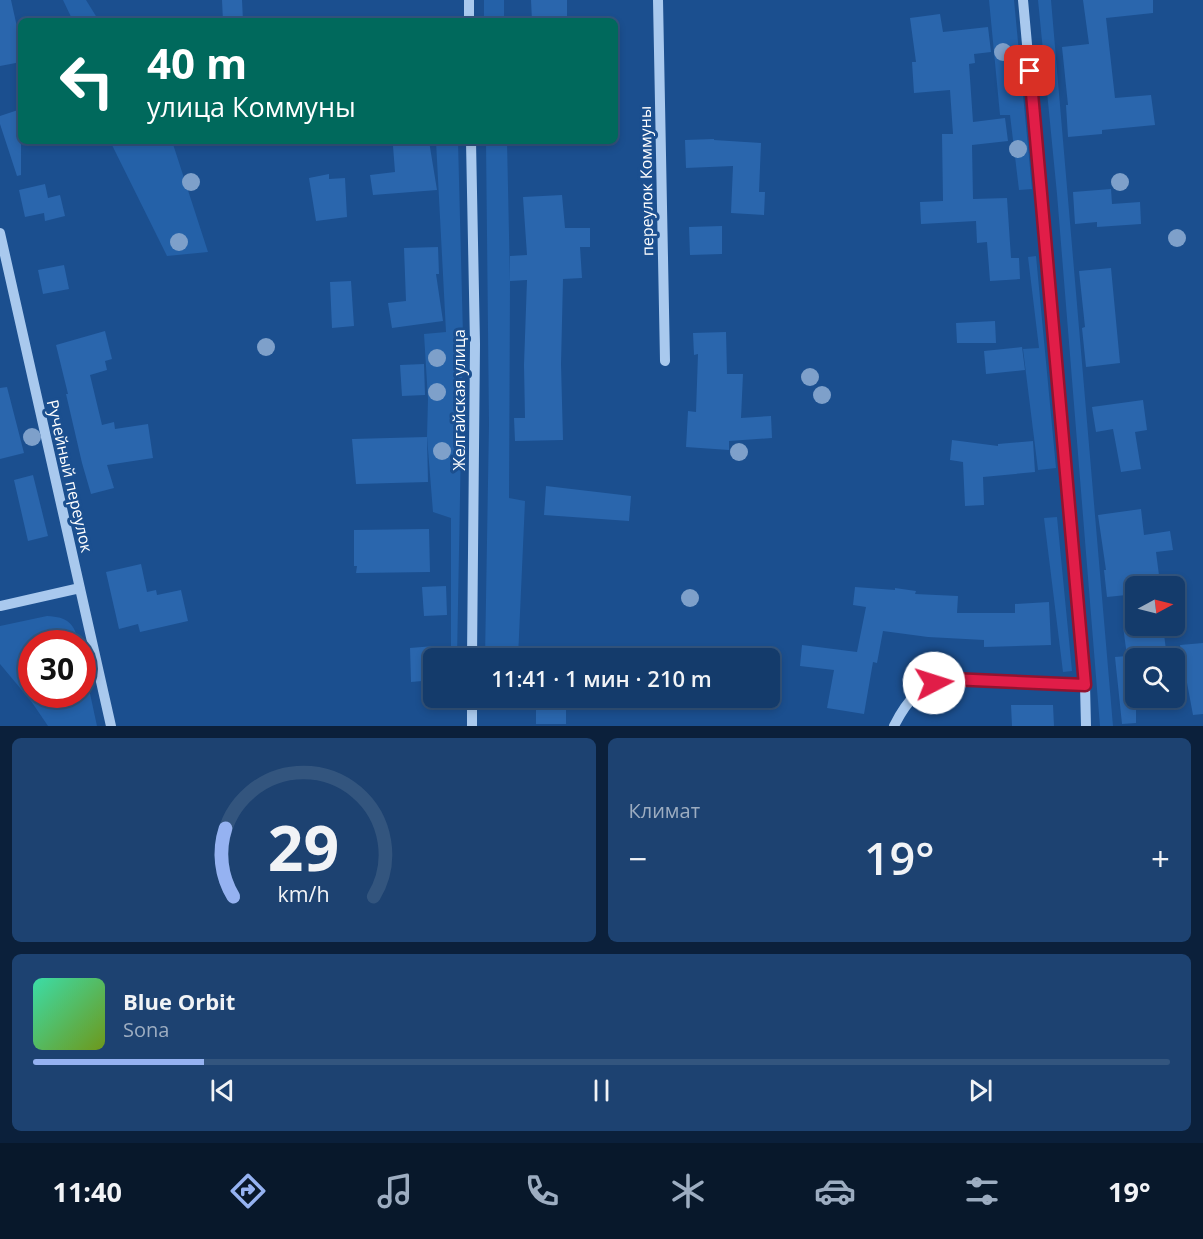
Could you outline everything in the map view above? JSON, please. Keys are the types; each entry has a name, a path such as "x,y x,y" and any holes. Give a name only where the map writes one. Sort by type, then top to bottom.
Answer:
{"street":[{"path":"469,0 469,18"},
{"name":"переулок Коммуны","path":"658,0 664,361"},
{"path":"1023,0 1085,685 1086,726"},
{"name":"Желгайская улица","path":"471,144 475,344 472,648"},
{"name":"Ручейный переулок","path":"0,233 111,726"},
{"path":"0,606 80,588"},
{"path":"894,726 906,705 920,690 934,683 951,679 1085,685"},
{"path":"472,708 472,726"}],"shaded area":[{"path":"63,0 86,0 97,18 72,18"},
{"path":"484,0 504,0 504,18 484,18"},
{"path":"989,0 1014,0 1032,189 1019,190 1010,115 1000,115"},
{"path":"1038,0 1051,0 1113,726 1100,726 1057,194"},
{"path":"111,144 173,144 208,252 167,256"},
{"path":"436,144 458,144 463,336 457,648 451,648 451,518 433,512 427,437 428,399 424,334 446,332"},
{"path":"486,144 507,144 510,281 509,498 525,501 518,648 485,648 489,424"},
{"path":"1036,256 1056,468 1038,470 1023,349 1039,348 1028,257"},
{"path":"1057,517 1072,671 1063,672 1044,518"},
{"path":"47,616 69,622 75,630 18,630 18,685 0,664 0,626"},
{"path":"36,708 93,708 97,726 48,726"}],"building":[{"path":"0,0 11,0 18,32 18,63 0,66"},
{"path":"222,0 242,0 243,18 223,18"},
{"path":"531,0 567,0 567,18 532,18"},
{"path":"1083,0 1153,0 1153,13 1106,18 1115,98 1151,95 1155,125 1102,130 1102,134 1068,137 1066,105 1068,105 1062,47 1089,44"},
{"path":"940,14 943,32 988,27 991,52 974,54 975,63 969,64 973,122 1005,118 1008,141 972,145 973,199 1007,198 1011,258 1019,258 1020,279 990,281 987,242 977,243 976,221 921,224 920,202 943,201 942,134 953,134 950,90 914,93 912,62 916,62 910,18"},
{"path":"18,110 21,175 17,176 0,124 0,116"},
{"path":"714,139 761,143 759,192 765,192 764,215 731,213 733,166 686,168 685,140"},
{"path":"429,144 437,190 373,195 370,175 395,172 393,146"},
{"path":"329,174 329,179 345,178 347,217 316,221 309,178"},
{"path":"45,184 48,198 60,195 65,216 45,221 44,213 25,217 19,190"},
{"path":"1111,189 1112,204 1140,202 1141,224 1097,227 1097,222 1075,224 1073,192"},
{"path":"562,195 565,228 590,228 590,247 580,247 582,278 563,279 561,364 563,440 515,441 514,418 525,418 527,280 510,281 510,256 527,255 523,197"},
{"path":"722,226 722,254 690,255 689,227"},
{"path":"438,247 439,274 436,274 443,321 392,328 388,303 406,301 404,248"},
{"path":"64,265 69,289 43,294 38,270"},
{"path":"1111,268 1120,363 1086,367 1082,328 1085,327 1079,271"},
{"path":"351,281 354,326 332,328 330,282"},
{"path":"995,321 996,343 957,343 956,323"},
{"path":"105,331 112,359 105,361 107,370 90,375 102,425 114,422 115,429 148,424 153,458 107,465 114,488 91,494 56,345"},
{"path":"726,332 727,374 743,374 741,418 771,416 772,438 729,441 729,450 686,447 688,411 696,412 698,354 694,355 693,333"},
{"path":"1022,347 1025,370 986,374 984,351"},
{"path":"424,364 425,395 402,396 400,365"},
{"path":"7,387 24,453 0,459 0,388"},
{"path":"1143,400 1147,430 1135,432 1141,469 1121,472 1113,429 1096,432 1092,407"},
{"path":"427,437 428,482 356,484 352,439"},
{"path":"952,440 998,446 998,444 1033,441 1035,472 983,477 984,505 965,506 963,462 950,460"},
{"path":"33,475 48,536 28,541 14,480"},
{"path":"546,486 631,496 629,521 544,515"},
{"path":"1141,509 1144,535 1170,531 1173,550 1156,552 1159,576 1125,576 1125,595 1107,597 1104,570 1106,570 1098,515"},
{"path":"429,529 430,572 356,573 354,530"},
{"path":"141,564 147,592 156,590 157,595 181,590 188,621 140,632 138,624 119,629 106,572"},
{"path":"446,586 447,615 424,616 422,587"},
{"path":"855,587 895,590 895,588 916,591 915,594 958,596 957,613 1015,613 1015,604 1049,602 1051,645 984,647 984,640 928,637 883,631 877,663 873,662 864,714 827,708 834,670 800,666 802,645 857,652 866,607 853,605"},
{"path":"1123,626 1125,626 1125,636 1164,636 1166,648 1126,648"},
{"path":"1203,643 1203,714 1193,715 1185,672 1185,648 1181,648 1180,645"},
{"path":"434,646 434,648 423,648 423,681 411,682 410,648"},
{"path":"1125,656 1125,708 1136,708 1136,723 1122,724 1115,657"},
{"path":"1011,705 1053,705 1054,726 1012,726"},
{"path":"536,708 566,708 566,724 536,724"}],"route":[{"path":"934,683 951,679 1085,685 1030,71"}]}
